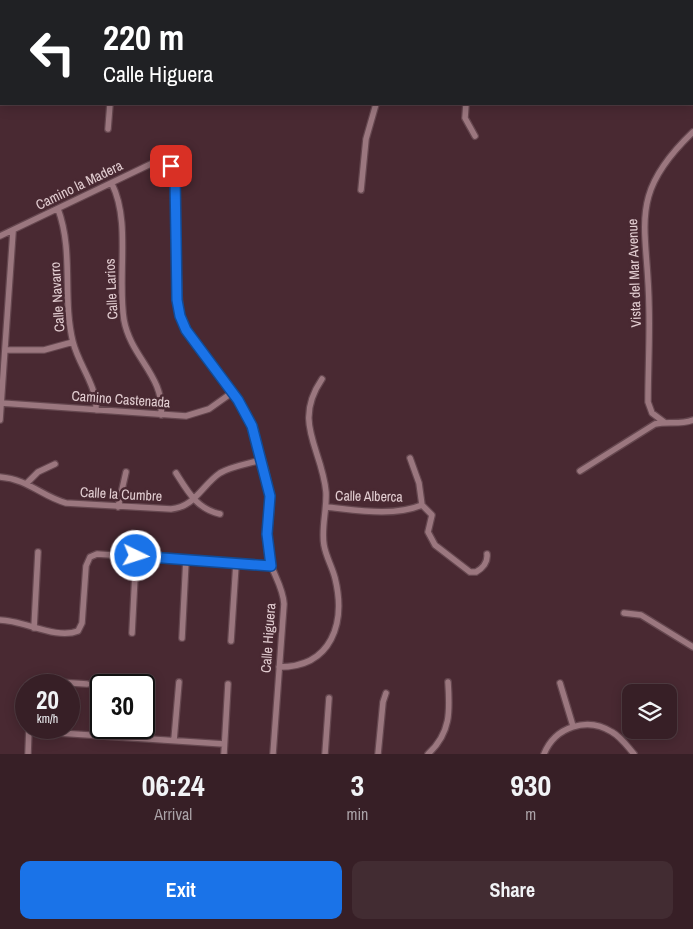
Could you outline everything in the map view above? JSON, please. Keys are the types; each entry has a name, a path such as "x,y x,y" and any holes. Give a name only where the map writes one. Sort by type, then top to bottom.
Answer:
{"street":[{"path":"108,129 110,105"},
{"path":"361,190 366,139 376,105"},
{"path":"466,105 465,118 475,136"},
{"name":"Vista del Mar Avenue","path":"664,422 652,413 648,402 649,306 644,222 653,183 661,166 693,132"},
{"name":"Camino la Madera","path":"0,236 13,232 157,161 169,163"},
{"name":"Calle Higuera","path":"169,163 175,176 177,300 180,316 186,330 233,392 252,426 270,496 267,534 271,566 280,582 284,599 273,754"},
{"name":"Calle Larios","path":"112,184 120,207 124,320 135,351 158,386 162,396 161,415"},
{"name":"Calle Navarro","path":"58,209 65,231 67,300 73,342 94,391 96,410"},
{"path":"0,420 13,232"},
{"path":"5,350 44,350 73,342"},
{"path":"279,667 295,666 315,658 330,643 336,628 336,584 323,541 326,490 308,422 311,399 322,379"},
{"name":"Camino Castenada","path":"1,403 186,416 198,414 209,409 233,392"},
{"path":"580,471 650,426 664,422 678,424 693,420"},
{"name":"Calle Alberca","path":"326,507 391,511 407,510 422,505 419,483 410,458"},
{"name":"Calle la Cumbre","path":"0,478 27,482 60,501 118,507 171,509 182,507 194,499 223,471 261,460"},
{"path":"27,482 38,472 55,464"},
{"path":"118,507 126,472"},
{"path":"176,473 194,499 206,510 220,514"},
{"path":"422,505 432,515 428,529 431,539 464,568 470,572 479,571 486,564 487,554"},
{"path":"34,628 38,552"},
{"path":"0,620 18,622 34,628 71,633 78,631 82,623 86,566 88,559 97,554 271,566"},
{"path":"132,633 136,556"},
{"path":"182,638 186,560"},
{"path":"231,641 236,564"},
{"path":"624,613 641,615 693,647"},
{"path":"174,740 179,682"},
{"path":"428,754 442,739 448,723 448,682"},
{"path":"560,683 573,726"},
{"path":"80,684 87,684"},
{"path":"224,754 228,684"},
{"path":"378,754 383,702 386,693"},
{"path":"324,754 328,698"},
{"path":"544,754 557,735 573,726 588,724 606,728 621,739 634,754"},
{"path":"155,738 224,744"},
{"path":"28,754 29,739"}],"route":[{"path":"136,556 271,566 267,545 270,489 252,426 243,407 186,330 180,316 177,300 175,176 171,166"}]}
